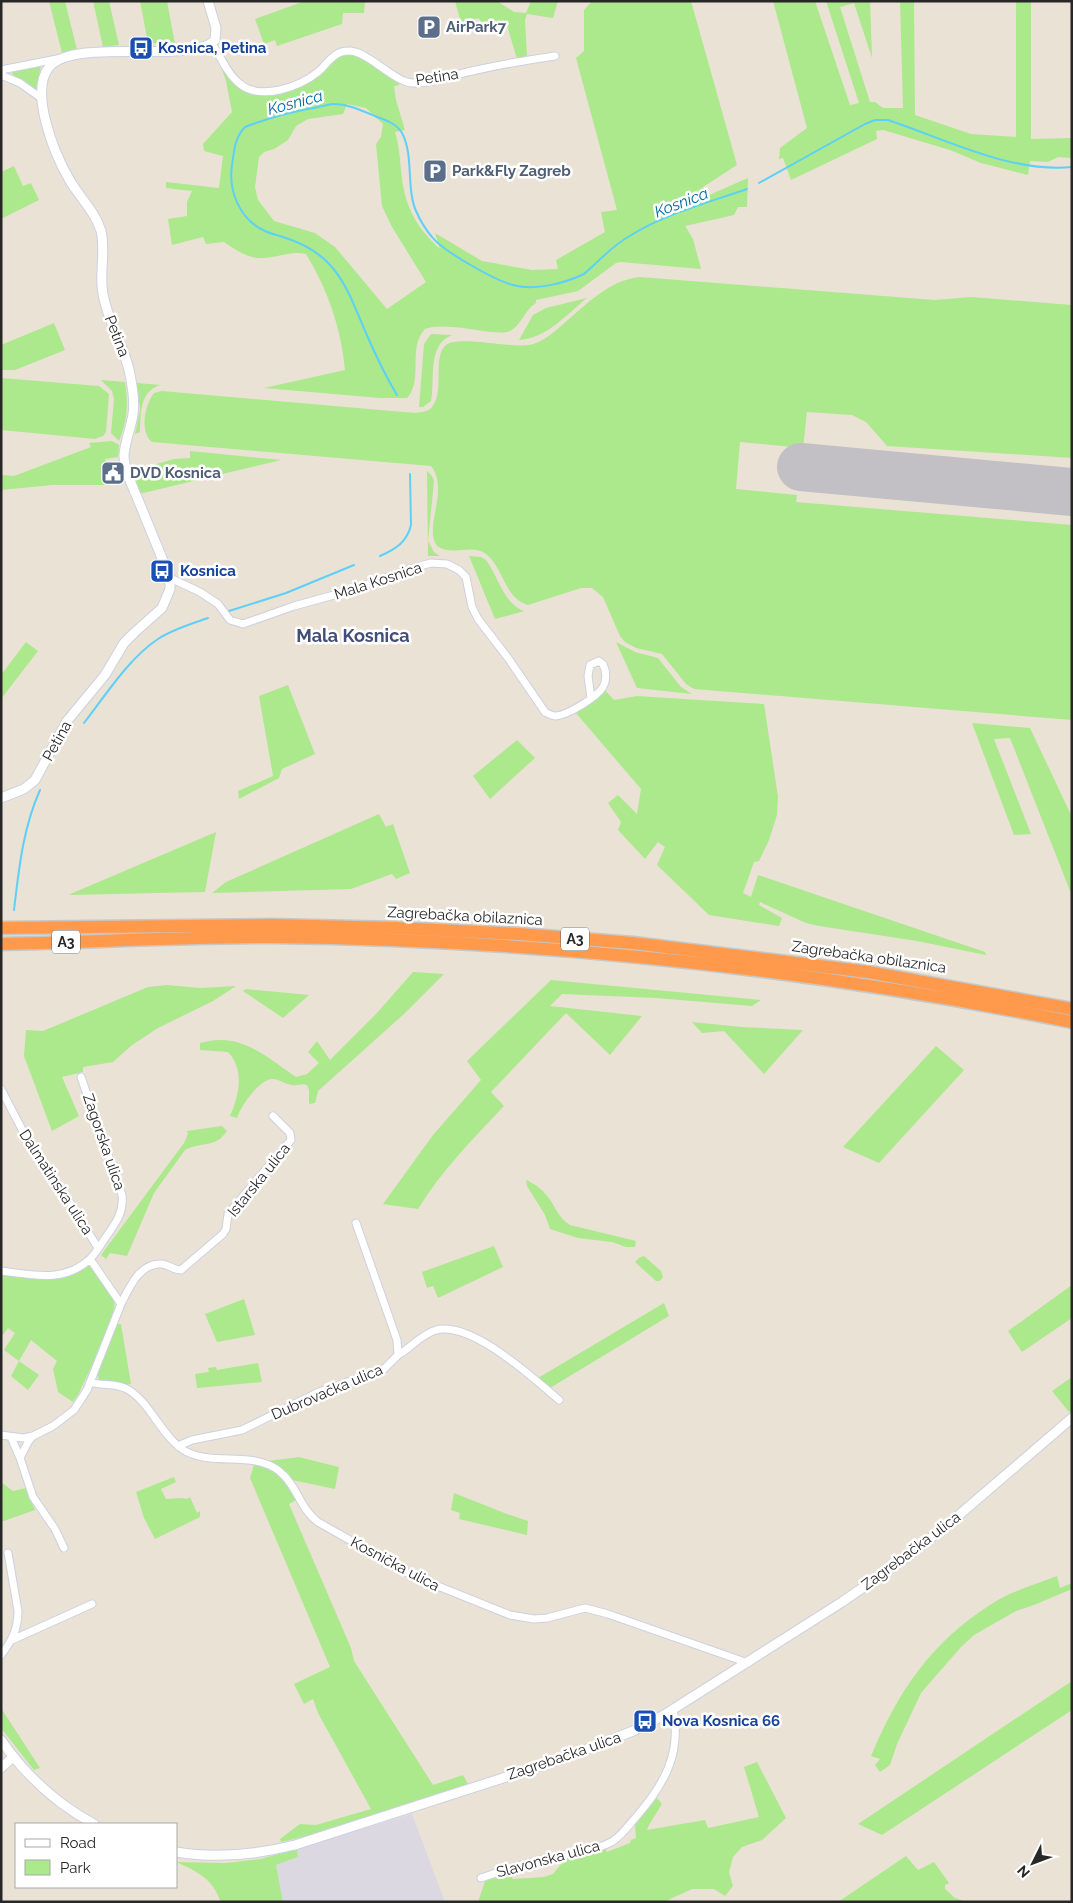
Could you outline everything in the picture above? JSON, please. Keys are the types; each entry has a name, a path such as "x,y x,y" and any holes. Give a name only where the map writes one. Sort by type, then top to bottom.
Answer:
{"highway":[{"name":"Zagrebačka obilaznica","path":"1,928 272,924 519,934 633,943 868,972 1072,1009"},
{"name":"Zagrebačka obilaznica","path":"1,944 271,938 396,941 632,956 924,994 1072,1022"}],"street":[{"path":"1,70 102,53 201,49 212,43 216,36 216,28 208,1"},
{"name":"Petina","path":"212,43 238,83 261,92 300,82 315,74 336,54 350,50 401,80 411,83 432,81 555,56"},
{"name":"Petina","path":"1,798 24,789 35,780 67,721 105,676 124,643 162,608 169,595 170,578 134,490 125,462 126,442 134,413 134,400 128,366 104,301 101,276 102,239 100,229 93,213 65,171 45,118 41,98 41,84 51,65 61,59"},
{"path":"1,75 20,83 41,98"},
{"name":"Mala Kosnica","path":"170,578 209,598 218,604 230,620 238,623 248,622 294,606 345,592 416,567 431,563 447,564 460,570 466,577 472,606 478,619 508,658 545,712 555,716 564,714 591,698 603,687 606,678 603,664 599,661 590,665 588,669 591,698"},
{"name":"Zagorska ulica","path":"1,1272 54,1276 71,1271 90,1258 118,1218 123,1202 82,1077"},
{"name":"Dalmatinska ulica","path":"1,1088 28,1141 68,1199 98,1248"},
{"name":"Istarska ulica","path":"121,1304 134,1280 149,1266 160,1264 181,1270 223,1234 226,1229 228,1214 291,1140 290,1133 273,1116"},
{"name":"Dubrovačka ulica","path":"178,1446 192,1440 250,1427 319,1392 384,1369 398,1355 397,1340 356,1223"},
{"path":"1,1435 23,1438 33,1436 53,1426 74,1410 90,1382 121,1304 90,1258"},
{"path":"398,1355 430,1332 446,1329 463,1332 486,1343 531,1376 559,1400"},
{"name":"Kosnička ulica","path":"90,1382 118,1386 131,1391 178,1446 189,1453 272,1466 287,1478 307,1511 318,1522 413,1576 459,1596 510,1615 534,1619 554,1617 585,1608 628,1620 748,1663"},
{"name":"Zagrebačka ulica","path":"178,1852 228,1856 268,1851 295,1844 559,1760 633,1731 673,1710 748,1663 842,1602 914,1552 1072,1418"},
{"path":"20,1458 33,1436"},
{"path":"11,1437 33,1498 55,1529 64,1548"},
{"path":"1,1655 12,1640 18,1620 8,1553"},
{"path":"12,1640 92,1604"},
{"name":"Slavonska ulica","path":"481,1878 552,1857 604,1845 617,1837 643,1808 662,1783 667,1773 676,1734 673,1710"},
{"path":"1,1740 13,1757 45,1792 60,1804 92,1823"},
{"path":"1,1768 13,1757"}],"shaded area":[{"path":"412,1814 445,1902 283,1902 276,1865 298,1857 297,1849"}],"green space":[{"path":"49,1 65,1 77,50 62,53"},
{"path":"93,1 109,1 119,45 103,47"},
{"path":"140,1 167,1 175,44 148,43"},
{"path":"305,1 365,1 364,13 343,13 342,24 277,46 275,40 264,44 255,19"},
{"path":"455,1 497,1 514,12 526,13 531,1 558,1 553,18 527,14 525,20 527,58 517,59 506,22 482,25 479,18 461,23"},
{"path":"592,1 691,1 737,165 703,187 707,196 748,178 747,207 738,207 734,215 685,226 693,239 701,269 616,263 578,291 536,300 536,303 517,325 508,332 448,327 425,329 417,345 414,382 412,391 407,398 380,398 264,388 345,370 343,354 337,324 327,295 306,254 295,253 258,258 242,253 224,242 206,244 203,237 172,245 168,219 187,216 187,202 192,191 166,188 166,182 219,188 223,156 204,151 203,144 232,112 226,81 219,60 242,89 292,88 339,55 355,54 390,75 399,85 394,86 405,130 395,132 404,190 414,218 425,234 440,249 435,233 482,261 532,270 558,269 556,260 605,232 601,212 617,210 576,58 584,51 584,10","holes":["347,104 366,108 383,124 381,137 376,144 382,206 392,227 426,282 387,309 335,247 315,233 274,221 258,200 255,187 259,157 264,152 274,149 288,140 296,126 308,119 343,114"]},
{"path":"773,1 815,1 850,105 859,103 826,1 870,1 872,58 854,3 840,7 870,102 875,102 883,108 903,108 900,1 914,1 915,115 971,134 1016,137 1016,1 1031,1 1031,139 1072,138 1072,158 1058,157 1048,162 1030,161 1028,175 981,163 950,150 883,130 876,131 877,139 791,180 783,158 779,159 780,148 807,128"},
{"path":"41,66 36,92 12,74 14,70"},
{"path":"14,166 23,186 31,183 39,200 1,219 1,172"},
{"path":"640,277 935,300 971,297 1072,305 1072,458 887,446 866,422 852,415 807,412 803,448 740,442 736,489 797,495 796,502 1072,525 1072,720 694,689 686,684 662,654 636,648 625,642 620,636 603,597 592,588 581,588 528,605 514,596 497,567 486,554 475,550 449,550 437,546 433,529 438,486 431,466 152,442 146,431 145,418 148,404 154,393 162,391 415,413 426,411 432,407 436,400 440,357 446,345 461,341 520,345 533,344 550,335 588,302 607,289 628,279"},
{"path":"587,298 556,325 529,339 519,340 533,315 546,308"},
{"path":"54,323 65,350 15,370 1,370 1,345"},
{"path":"431,334 452,335 439,345 436,352 431,401 423,407 419,407 424,344"},
{"path":"1,378 99,386 109,394 106,432 103,436 95,439 1,430"},
{"path":"101,380 125,382 127,412 119,441 111,433 114,399 112,391"},
{"path":"137,383 160,385 153,388 145,398 142,404 140,432 135,434 140,410"},
{"path":"112,441 119,445 118,457 105,459 109,485 52,485 1,490 1,475 14,476 91,447 89,443"},
{"path":"190,451 281,460 139,494 132,471 174,459 190,458"},
{"path":"427,471 434,481 428,541 434,552 440,556 428,556"},
{"path":"469,556 481,557 486,560 512,603 525,611 495,619"},
{"path":"26,642 38,651 1,699 1,675"},
{"path":"616,642 635,652 658,658 681,687 692,694 637,688"},
{"path":"288,685 315,754 282,769 279,778 239,799 238,791 273,776 259,696"},
{"path":"605,690 614,700 637,696 764,704 778,797 777,815 769,840 759,861 754,862 743,893 751,897 758,875 985,952 986,955 917,941 806,923 760,902 759,905 782,918 779,926 709,915 657,865 665,847 658,842 645,859 618,830 621,822 608,803 618,795 637,814 641,789 575,712"},
{"path":"972,723 1030,728 1072,817 1072,896 1010,738 994,739 1031,834 1014,835"},
{"path":"517,740 535,758 490,799 473,776"},
{"path":"379,814 386,827 393,824 410,873 396,879 392,874 351,889 212,893 226,882"},
{"path":"216,832 205,892 68,895"},
{"path":"413,972 444,974 404,1014 318,1091 315,1103 309,1104 307,1085 292,1085 273,1079 262,1083 257,1088 242,1107 237,1118 230,1116 238,1092 237,1067 228,1052 200,1050 200,1043 228,1040 240,1043 263,1054 296,1077 307,1074 319,1063 308,1052 317,1041 330,1060 377,1013"},
{"path":"551,980 761,1000 752,1006 656,998 562,994 550,1006 642,1016 610,1055 566,1013 491,1092 504,1106 448,1168 418,1209 383,1204 433,1135 481,1080 467,1061"},
{"path":"167,985 200,988 236,986 213,1001 158,1028 132,1045 113,1062 83,1067 83,1072 62,1077 79,1116 52,1131 24,1056 26,1030 43,1031 148,987"},
{"path":"246,989 309,995 283,1018 243,991"},
{"path":"692,1022 803,1030 764,1074 724,1031 702,1033"},
{"path":"936,1046 964,1070 879,1163 843,1147"},
{"path":"222,1126 227,1131 218,1140 185,1150 154,1193 127,1256 110,1253 106,1259 101,1255 184,1143 188,1134 187,1131"},
{"path":"526,1180 543,1192 560,1216 570,1225 636,1241 635,1247 578,1238 550,1229 545,1215 527,1186"},
{"path":"494,1246 503,1267 438,1298 433,1286 427,1288 422,1272"},
{"path":"644,1256 661,1271 663,1277 660,1281 656,1281 635,1262"},
{"path":"88,1265 92,1266 110,1291 114,1299 114,1307 101,1345 73,1402 58,1392 53,1369 57,1361 31,1340 19,1361 4,1350 15,1333 8,1328 3,1335 1,1334 1,1274 50,1279 58,1278"},
{"path":"1072,1285 1072,1318 1022,1352 1008,1331"},
{"path":"244,1299 255,1335 217,1342 205,1314"},
{"path":"664,1303 669,1316 550,1388 538,1378"},
{"path":"117,1324 121,1324 131,1384 123,1385 99,1380 98,1367 100,1360"},
{"path":"19,1361 39,1375 28,1390 11,1376"},
{"path":"258,1363 262,1382 197,1388 195,1374 209,1372 208,1368 216,1367 217,1370"},
{"path":"1072,1377 1072,1410 1069,1412 1052,1391"},
{"path":"299,1457 339,1467 335,1489 292,1480 281,1468 268,1461"},
{"path":"254,1465 275,1472 285,1481 293,1493 296,1500 289,1504 351,1648 354,1661 433,1785 463,1775 468,1784 307,1836 281,1842 280,1839 300,1824 316,1825 371,1809 318,1713 313,1699 304,1704 294,1684 330,1667 250,1478"},
{"path":"174,1477 176,1482 161,1489 166,1499 187,1499 190,1497 197,1513 200,1511 200,1517 155,1539 144,1518 136,1492"},
{"path":"1,1482 13,1491 26,1488 35,1510 1,1522"},
{"path":"454,1493 528,1521 527,1535 459,1519 460,1513 451,1510"},
{"path":"1057,1576 1060,1588 1072,1583 1072,1589 1016,1611 974,1635 961,1647 921,1693 897,1744 890,1765 880,1772 875,1765 880,1759 871,1756 893,1710 919,1669 935,1651 971,1618 993,1603 1016,1591"},
{"path":"1072,1681 1072,1710 882,1835 858,1824"},
{"path":"1,1708 40,1768 34,1770 1,1728"},
{"path":"757,1762 786,1818 762,1840 742,1847 733,1857 729,1872 733,1886 725,1896 714,1889 692,1889 664,1902 478,1902 485,1881 509,1874 513,1879 544,1877 553,1874 566,1858 605,1847 607,1852 630,1843 631,1840 636,1838 635,1825 657,1798 662,1804 647,1830 705,1820 708,1828 759,1817 744,1767"},
{"path":"297,1849 298,1857 276,1865 283,1902 221,1902 209,1881 178,1863 226,1863 260,1859"},
{"path":"906,1856 918,1870 934,1862 949,1883 945,1885 945,1889 955,1898 967,1902 838,1902"}],"waterway":[{"name":"Kosnica","path":"397,395 337,273 321,256 309,248 256,226 249,220 238,204 234,194 231,175 234,149 245,127 281,115 333,104 356,108 391,123 400,130 406,142 413,202 425,228 438,243 472,266 509,284 525,287 560,283 584,274 616,245 642,229 686,210 747,189"},
{"name":"Kosnica","path":"759,183 875,120 888,120 1002,160 1025,165 1072,167"},
{"path":"380,556 400,544 409,531 411,525 410,474"},
{"path":"229,611 286,593 354,565"},
{"path":"84,723 127,667 147,647 170,632 208,618"},
{"path":"14,910 20,864 29,819 40,790"}],"runway":[{"path":"801,467 1072,492"}],"place":[{"name":"AirPark7","path":"429,27"},
{"name":"Kosnica, Petina","path":"141,48"},
{"name":"Park&Fly Zagreb","path":"435,171"},
{"name":"DVD Kosnica","path":"113,473"},
{"name":"Kosnica","path":"162,571"},
{"name":"Nova Kosnica 66","path":"645,1721"}],"district":[{"name":"Mala Kosnica","path":"353,636"}]}
